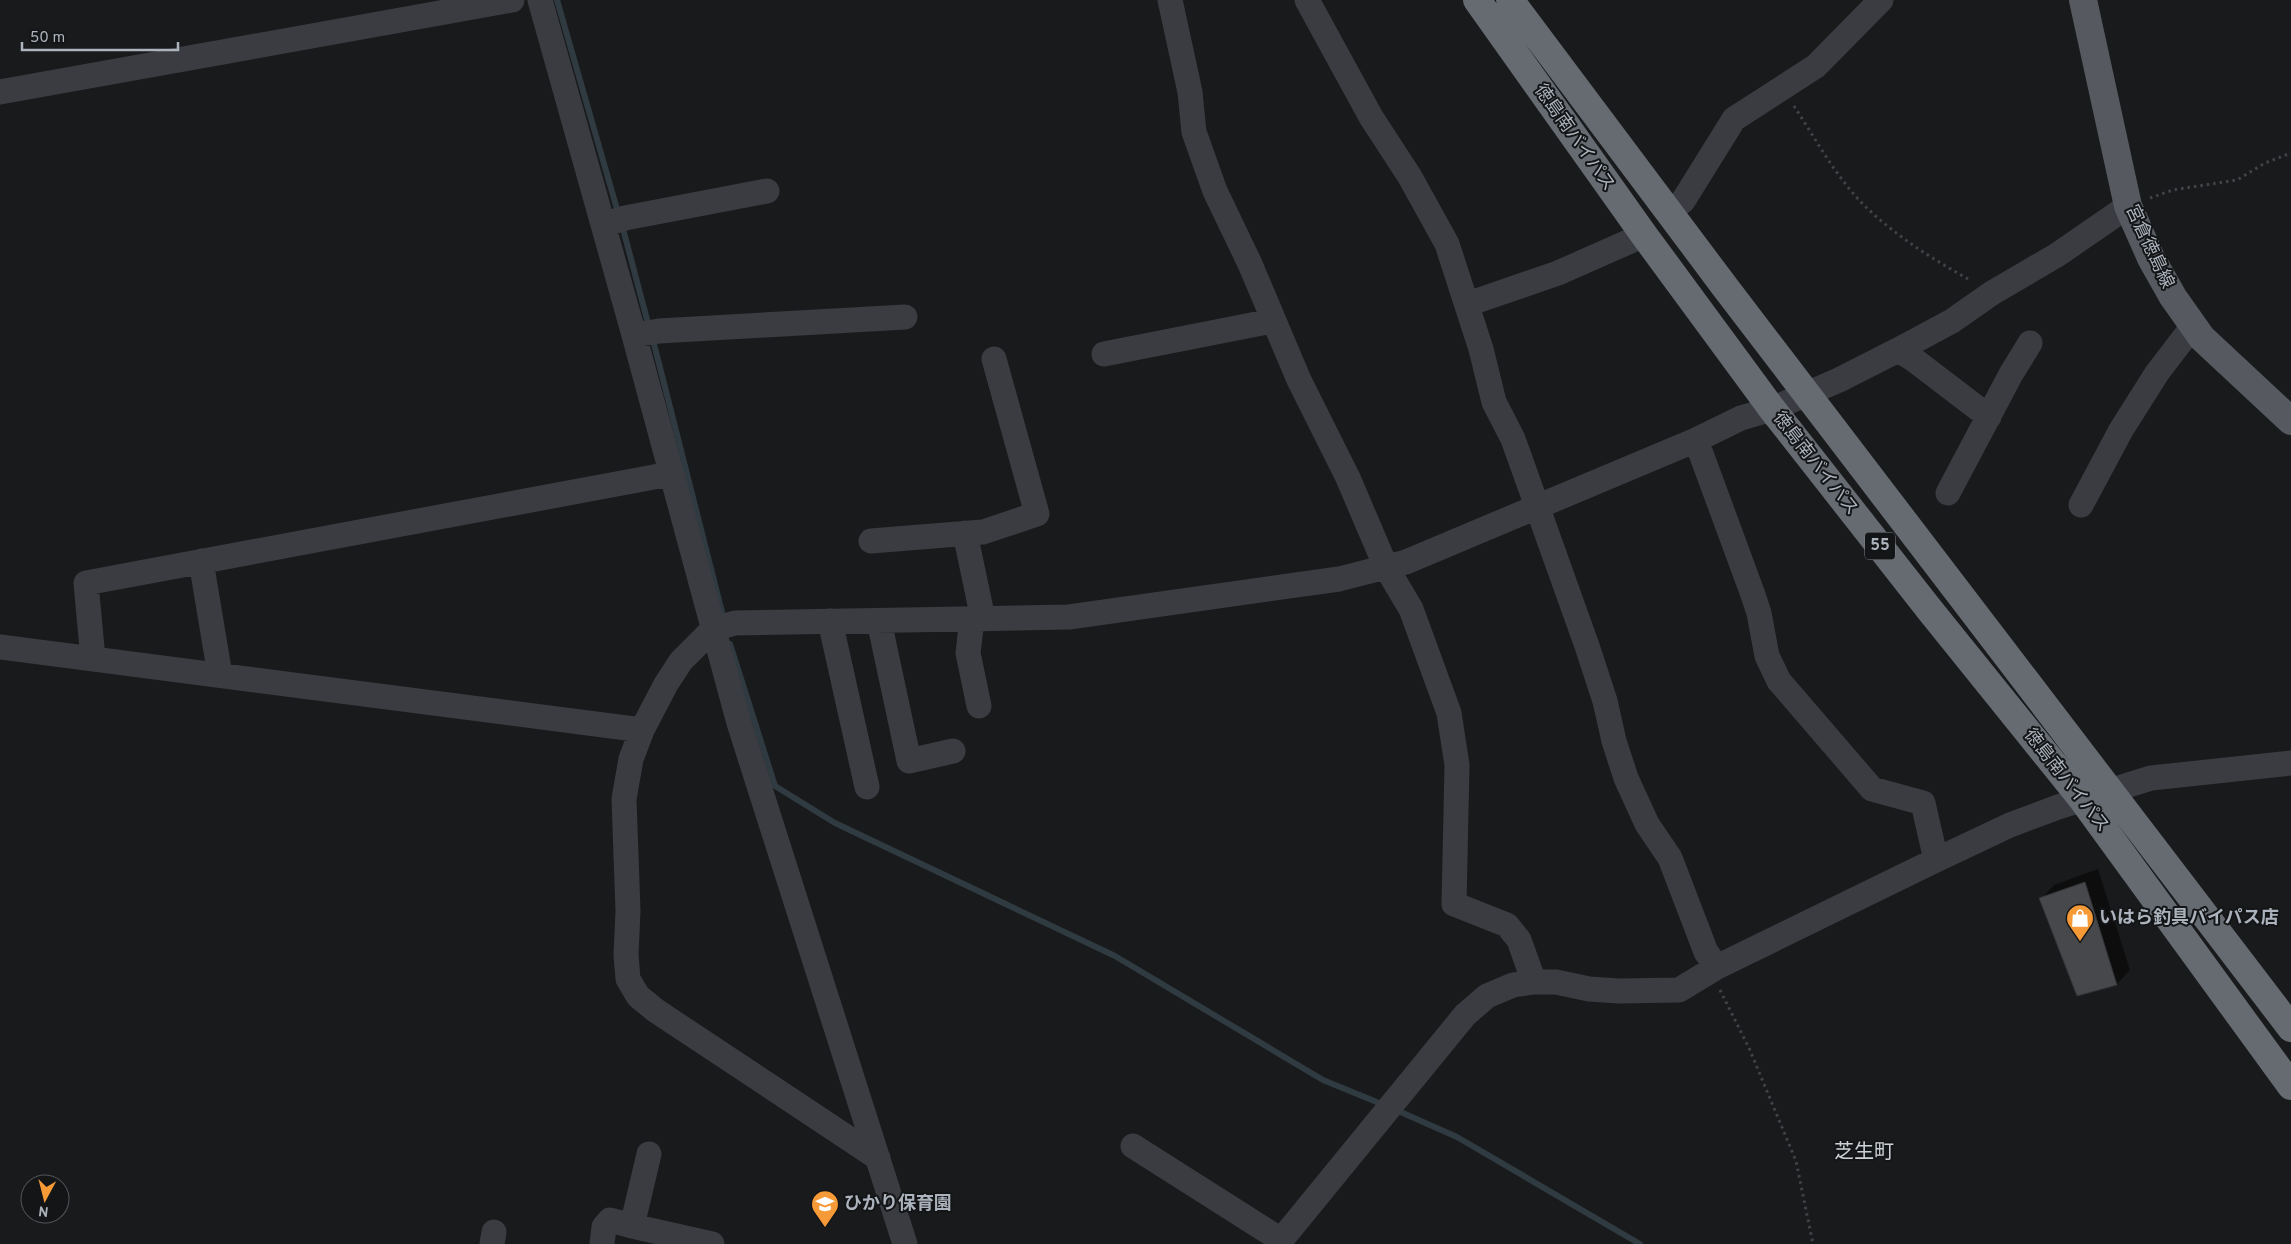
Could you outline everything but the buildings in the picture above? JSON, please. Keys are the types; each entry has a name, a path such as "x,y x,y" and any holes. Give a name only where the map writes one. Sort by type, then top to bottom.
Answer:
{"highway":[{"name":"徳島南バイパス","path":"1477,0 1644,235 1772,409 2082,800 2291,1086"},
{"name":"徳島南バイパス","path":"1510,0 1807,394 2291,1028"}],"main road":[{"name":"宮倉徳島線","path":"2083,0 2128,206 2151,258 2172,297 2202,338 2291,421"}],"street":[{"path":"0,92 512,0"},
{"path":"540,0 614,221 646,333 670,474 723,626 739,723 905,1244"},
{"path":"1170,0 1190,92 1194,132 1215,191 1250,264 1272,321 1348,478 1386,566 1411,609 1449,713 1456,765 1454,904 1507,925 1519,940 1534,982"},
{"path":"1306,0 1371,117 1410,177 1447,244 1468,304 1494,402 1513,439 1538,505 1605,701 1614,741 1626,778 1647,824 1670,858 1712,970"},
{"path":"1669,212 1683,201 1734,118 1816,66 1881,0"},
{"path":"614,221 767,192"},
{"path":"878,1158 655,1010 638,996 628,980 626,955 628,911 624,799 631,759 642,730 680,661 723,626 830,621 1069,617 1338,579 1406,562 1696,440 1740,418 1772,409 1807,394 1898,350 1952,321 1992,293 2056,255 2128,206"},
{"path":"1468,304 1558,273 1644,235"},
{"path":"646,333 905,317"},
{"path":"1104,354 1272,321"},
{"path":"2081,505 2121,430 2157,373 2193,326"},
{"path":"1948,493 2011,374 2030,343"},
{"path":"1898,350 1913,359 1989,417"},
{"path":"871,541 983,532 1037,514 994,359"},
{"path":"1696,440 1752,592 1759,613 1767,656 1779,682 1872,789 1924,803 1936,860"},
{"path":"93,659 86,583 201,560 670,474"},
{"path":"965,533 977,619 968,653 979,706"},
{"path":"201,560 220,675"},
{"path":"830,621 867,787"},
{"path":"879,621 909,761 953,751"},
{"path":"0,647 642,730"},
{"path":"1133,1146 1279,1242 1465,1015 1487,996 1513,985 1534,982 1556,982 1589,989 1656,992 1679,990 1712,970 2010,825 2151,778 2291,764"},
{"path":"632,1226 649,1154"},
{"path":"602,1244 604,1227 610,1220 712,1244"}],"path":[{"path":"1782,88 1837,172 1868,209 1906,241 1992,293"},
{"path":"2128,206 2173,190 2237,180 2265,163 2291,153"},
{"path":"1712,970 1749,1048 1796,1161 1813,1244"}],"waterway":[{"path":"557,0 619,216"},
{"path":"622,225 649,327"},
{"path":"652,336 724,620"},
{"path":"730,644 775,786 835,823 1115,956 1323,1080 1384,1105"},
{"path":"1396,1110 1457,1137 1640,1244"}],"place":[{"name":"いはら釣具バイパス店","path":"2080,942"},
{"name":"ひかり保育園","path":"825,1228"}],"district":[{"name":"芝生町","path":"1864,1153"}]}
